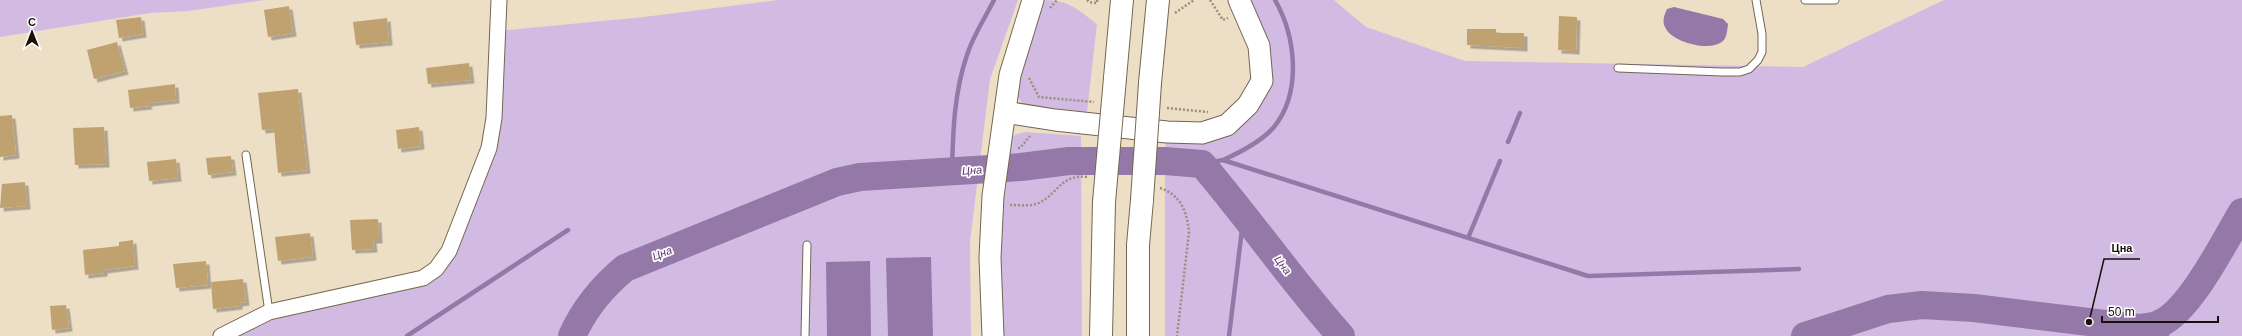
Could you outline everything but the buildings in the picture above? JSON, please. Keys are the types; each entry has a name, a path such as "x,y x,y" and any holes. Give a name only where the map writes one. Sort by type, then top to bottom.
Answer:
{"highway":[{"path":"1101,336 1104,202 1122,0"},
{"path":"1138,336 1138,246 1150,82 1164,8"}],"main road":[{"path":"993,336 990,258 993,196 1010,75 1033,0"},
{"path":"1005,112 1055,120 1167,132 1202,133 1227,125 1248,105 1262,82 1259,46 1240,0"}],"street":[{"path":"221,336 269,312 422,278 436,269 449,251 489,148 494,118 499,0"}],"lane":[{"path":"1618,68 1722,72 1740,72 1749,69 1758,60 1762,52 1762,34 1756,0"},
{"path":"1805,0 1835,0"},
{"path":"246,155 269,312"},
{"path":"805,336 806,245"}],"path":[{"path":"1087,0 1089,2 1097,3 1097,0"},
{"path":"1164,8 1194,0"},
{"path":"1210,0 1220,16"}],"shaded area":[{"path":"0,0 265,0 188,11 150,13 0,37"},
{"path":"778,0 1018,0 990,79 970,242 971,336 221,336 246,323 437,269 489,148 498,31 644,17"},
{"path":"1040,0 1065,3 1083,13 1097,24 1087,112 1025,106 1017,96 1015,81"},
{"path":"1239,0 1334,0 1366,27 1465,61 1803,67 1944,0 2242,0 2242,336 1165,336 1165,154 1167,132 1202,133 1262,82"},
{"path":"1674,7 1723,19 1728,24 1724,40 1720,43 1707,46 1690,44 1674,37 1664,25 1664,16 1667,9"},
{"path":"1025,132 1081,136 1082,336 1004,336 1000,313 999,265 1009,145 1014,136"},
{"path":"931,257 933,336 888,336 886,258"},
{"path":"870,261 871,336 827,336 826,262"}],"waterway":[{"path":"952,170 955,112 959,84 972,41 994,0"},
{"path":"1223,160 1237,154 1269,132 1283,113 1289,98 1293,64 1291,47 1288,31 1275,0"},
{"path":"1508,142 1520,113"},
{"path":"1202,164 1223,160 1588,276 1799,269"},
{"name":"Цна","path":"572,336 594,299 625,268 837,182 860,177 1021,167 1069,161 1165,161 1202,164 1305,294 1341,336"},
{"path":"1468,238 1500,161"},
{"name":"Цна","path":"1805,336 1888,309 1922,305 1974,308 2138,328 2154,326 2171,317 2194,291 2242,212"},
{"path":"1229,336 1244,213"},
{"path":"407,336 568,230"},
{"path":"2159,324 2167,336"}],"place":[{"name":"Цна","path":"2089,322"}]}
